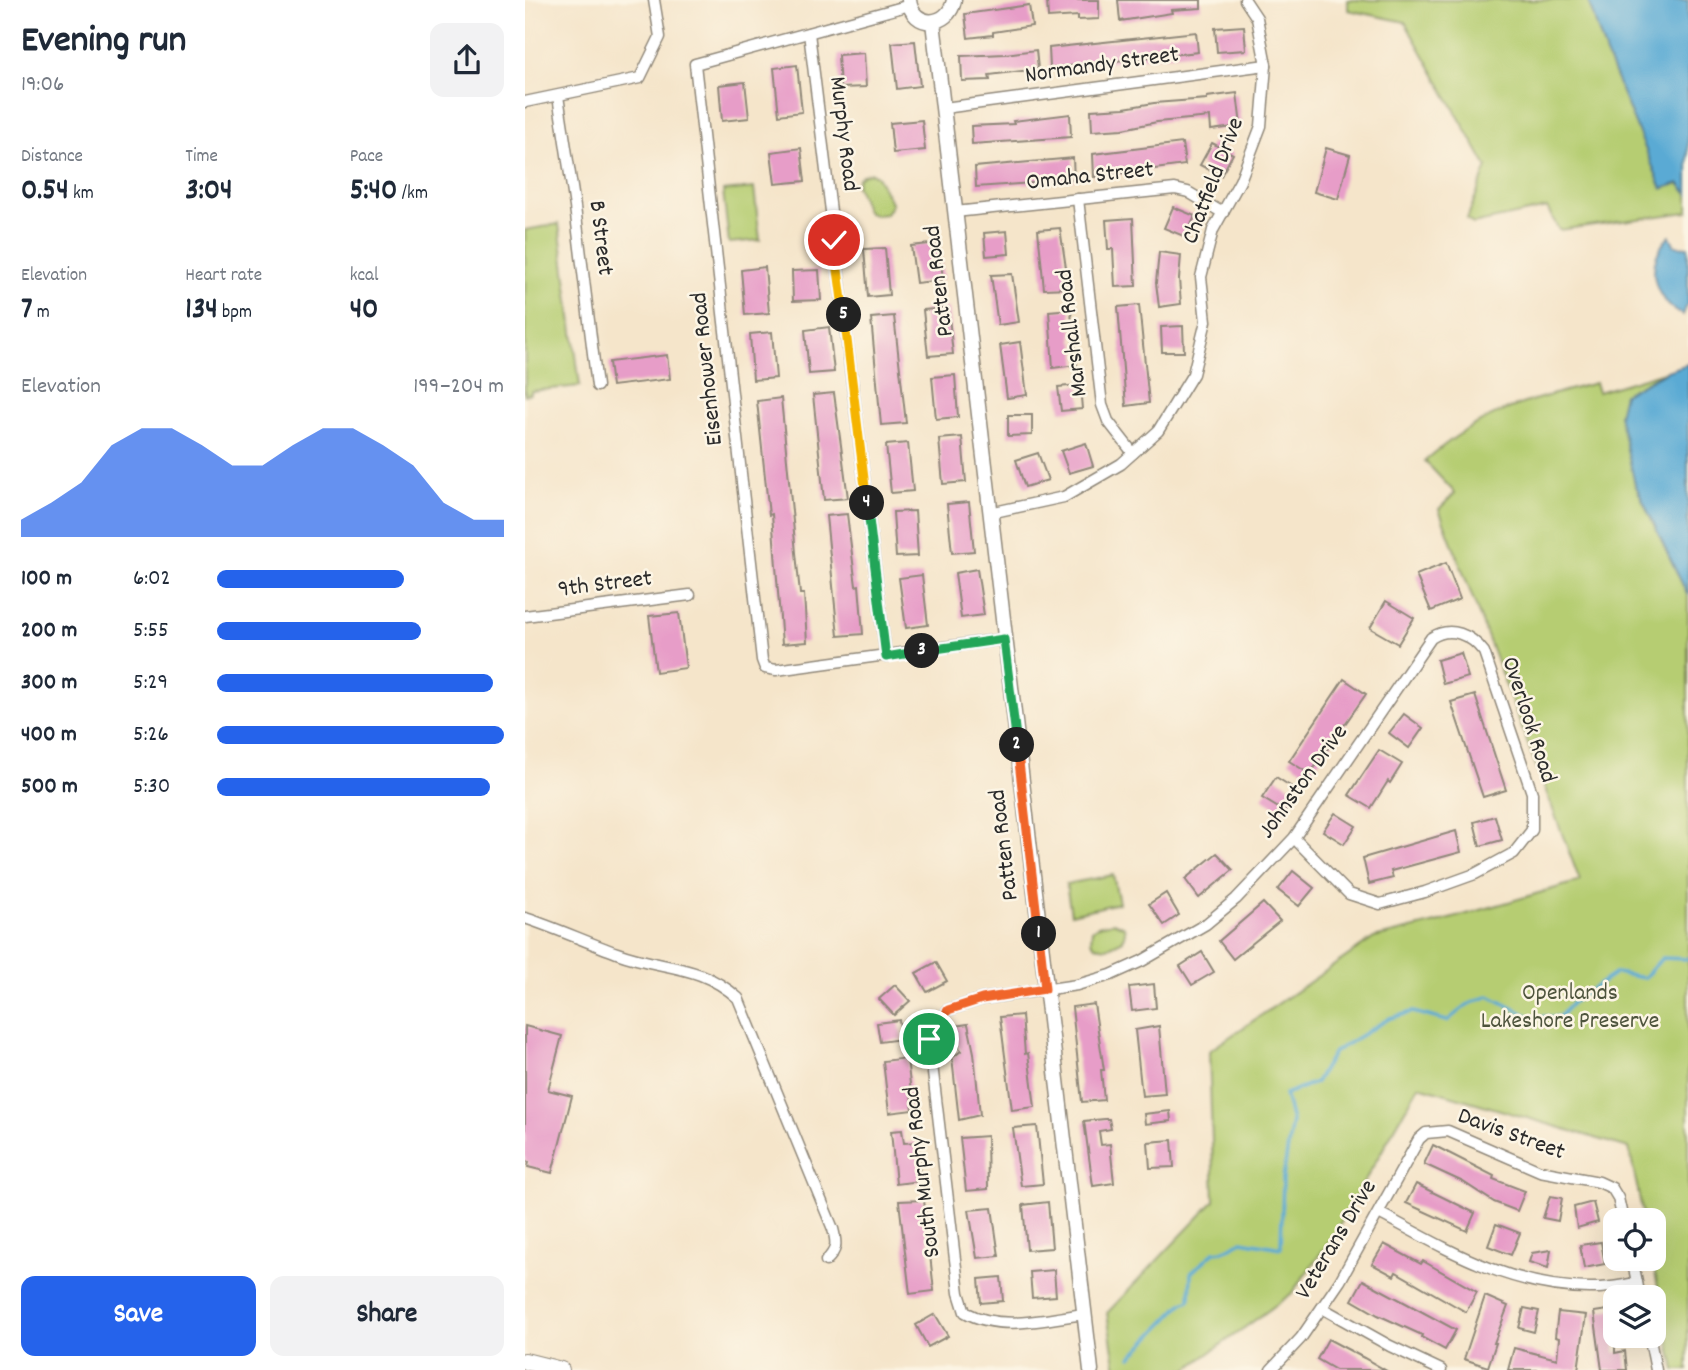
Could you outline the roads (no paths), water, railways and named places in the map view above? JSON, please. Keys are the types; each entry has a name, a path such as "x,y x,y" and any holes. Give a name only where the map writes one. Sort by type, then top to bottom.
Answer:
{"main road":[{"path":"525,1361 561,1370"}],"street":[{"path":"525,102 641,78 660,37 654,0"},
{"path":"809,33 909,3 917,17 933,22 944,19 949,14 954,0"},
{"name":"Chatfield Drive","path":"990,513 1064,497 1121,464 1159,431 1193,374 1206,321 1201,277 1213,230 1240,181 1261,126 1266,65 1257,18 1245,0"},
{"name":"Patten Road","path":"933,22 1091,1370"},
{"name":"Eisenhower Road","path":"809,33 695,64 762,660 765,668 776,670 886,657"},
{"name":"Murphy Road","path":"809,33 886,657"},
{"name":"Normandy Street","path":"944,108 1266,65"},
{"name":"B Street","path":"558,96 597,386"},
{"name":"Omaha Street","path":"955,212 1175,190 1188,192 1223,213"},
{"name":"Marshall Road","path":"1078,199 1102,405 1108,421 1133,453"},
{"name":"9th Street","path":"525,616 690,596"},
{"name":"Johnston Drive","path":"1045,989 1077,985 1111,975 1142,961 1206,923 1236,899 1294,838 1431,638 1448,632 1462,634"},
{"name":"Overlook Road","path":"1294,838 1349,894 1380,904 1425,892 1475,874 1514,853 1532,830 1532,793 1484,652 1471,638 1462,634"},
{"path":"886,657 1004,639"},
{"path":"525,918 618,954 702,974 722,984 738,998 833,1229 837,1242 835,1253 826,1261"},
{"name":"South Murphy Road","path":"1045,989 982,999 948,1010 929,1039 959,1293 965,1312 977,1319 996,1323 1084,1314"},
{"name":"Davis Street","path":"1435,1131 1448,1131 1540,1171 1599,1182 1612,1188 1620,1208"},
{"name":"Veterans Drive","path":"1271,1370 1301,1338 1340,1281 1419,1139 1426,1133 1435,1131"},
{"path":"1379,1213 1465,1259 1510,1277 1546,1285 1591,1288 1637,1283 1635,1271"},
{"path":"1322,1308 1390,1346 1441,1370"},
{"path":"1652,1348 1656,1370"}],"water":[{"path":"1588,0 1688,0 1688,194 1679,183 1662,189 1606,54"},
{"path":"1670,236 1675,246 1688,247 1688,302 1683,315 1664,300 1655,279 1657,256"},
{"path":"1688,364 1688,596 1635,484 1619,415 1624,394 1667,371"}],"waterway":[{"path":"1131,1357 1183,1303 1190,1300 1191,1273 1214,1252 1223,1251 1242,1241 1281,1248 1283,1178 1292,1121 1285,1094 1316,1082 1334,1052 1390,1018 1413,1012 1447,1021 1467,1005 1489,996 1529,1016 1559,1017 1573,1002 1616,973 1644,978 1662,958 1688,959"}],"park label":[{"name":"Openlands Lakeshore Preserve","path":"1570,1008"}]}
